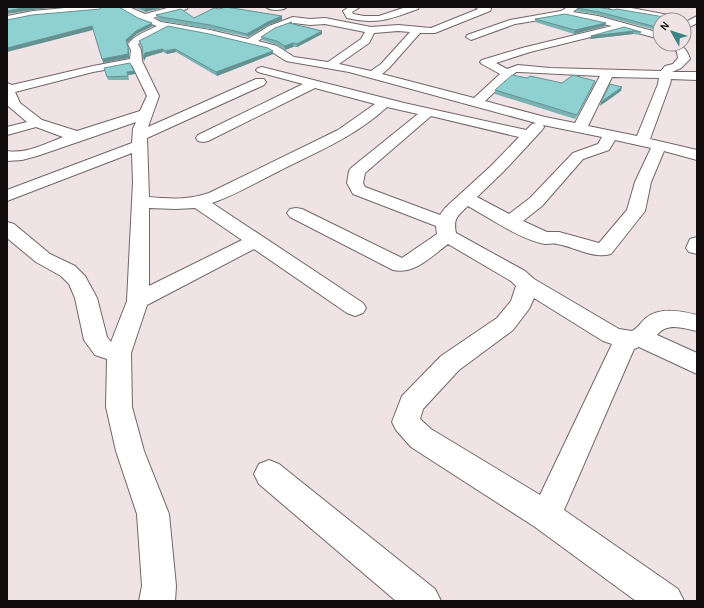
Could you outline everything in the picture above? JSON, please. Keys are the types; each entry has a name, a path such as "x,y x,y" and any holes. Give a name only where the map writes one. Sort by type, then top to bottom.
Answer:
{"street":[{"path":"7,20 33,14 101,7"},
{"path":"122,7 143,18 165,26 273,48 290,59 330,65 373,75 544,121 697,155"},
{"path":"143,18 159,12 184,7"},
{"path":"270,7 283,7"},
{"path":"356,7 347,11 350,16 380,19 416,7"},
{"path":"471,37 513,22 564,12 575,7 652,26"},
{"path":"612,7 652,15"},
{"path":"648,7 663,12"},
{"path":"249,43 272,28 293,20 310,22 325,20 341,25 371,30 398,28 435,30 486,8"},
{"path":"524,9 545,16"},
{"path":"564,12 598,19 652,34"},
{"path":"341,25 358,18"},
{"path":"157,601 159,586 153,514 130,451 119,406 119,353 138,301 142,131 153,96 136,62 134,41 165,26"},
{"path":"508,74 486,62 526,50 622,26"},
{"path":"330,65 365,41 371,30"},
{"path":"373,75 385,66 417,30"},
{"path":"466,198 536,235 545,238 559,238 593,249 604,250 636,211 650,144 654,107 669,68 677,66 684,60 682,52"},
{"path":"290,59 262,70 313,84 529,136"},
{"path":"78,136 37,123 14,105 8,89 93,69 136,62"},
{"path":"477,102 508,74 518,68 556,71 608,72 665,79 697,86"},
{"path":"579,128 608,72"},
{"path":"665,79 697,76"},
{"path":"7,196 142,131 260,82"},
{"path":"140,202 173,204 198,202 235,188 332,138 374,113 381,100 404,83"},
{"path":"203,138 313,84"},
{"path":"428,112 357,171 355,183 359,190 446,229 518,276 527,284 611,335 633,339 697,364"},
{"path":"296,213 400,265 411,262 446,229 451,212 498,168 544,121"},
{"path":"7,131 37,123"},
{"path":"7,156 12,158 35,152 78,136 142,131"},
{"path":"510,222 536,202 578,156 604,147 611,135"},
{"path":"198,202 355,308"},
{"path":"7,228 43,258 68,271 78,281 86,298 96,340 103,349 119,353"},
{"path":"138,301 255,241"},
{"path":"527,284 521,304 505,324 450,363 411,404 406,422 421,438 546,516 666,601"},
{"path":"546,516 633,339 655,323 665,320 674,318 697,323"},
{"path":"269,474 423,601"}],"building":[{"path":"7,7 29,7 7,11"},
{"path":"102,7 119,7 138,18 152,23 136,31 126,40 128,54 102,59 92,26 7,48 7,20 32,15 100,9"},
{"path":"139,7 154,7 144,9"},
{"path":"226,7 282,16 247,34 210,25 156,15 181,9 194,18 214,8 219,9"},
{"path":"597,7 652,15 652,26 599,12 577,8"},
{"path":"565,14 606,23 575,30 535,19"},
{"path":"289,23 322,31 297,44 293,43 285,46 277,41 261,37 275,28"},
{"path":"168,26 268,48 273,51 216,72 175,49 166,51 162,49 145,53 143,57 142,46 139,41"},
{"path":"624,27 641,32 634,31 591,36"},
{"path":"130,63 134,71 127,72 128,76 107,77 104,68"},
{"path":"512,75 527,78 530,76 562,83 573,75 595,81 577,115 495,90"},
{"path":"610,84 622,87 601,102"}]}
